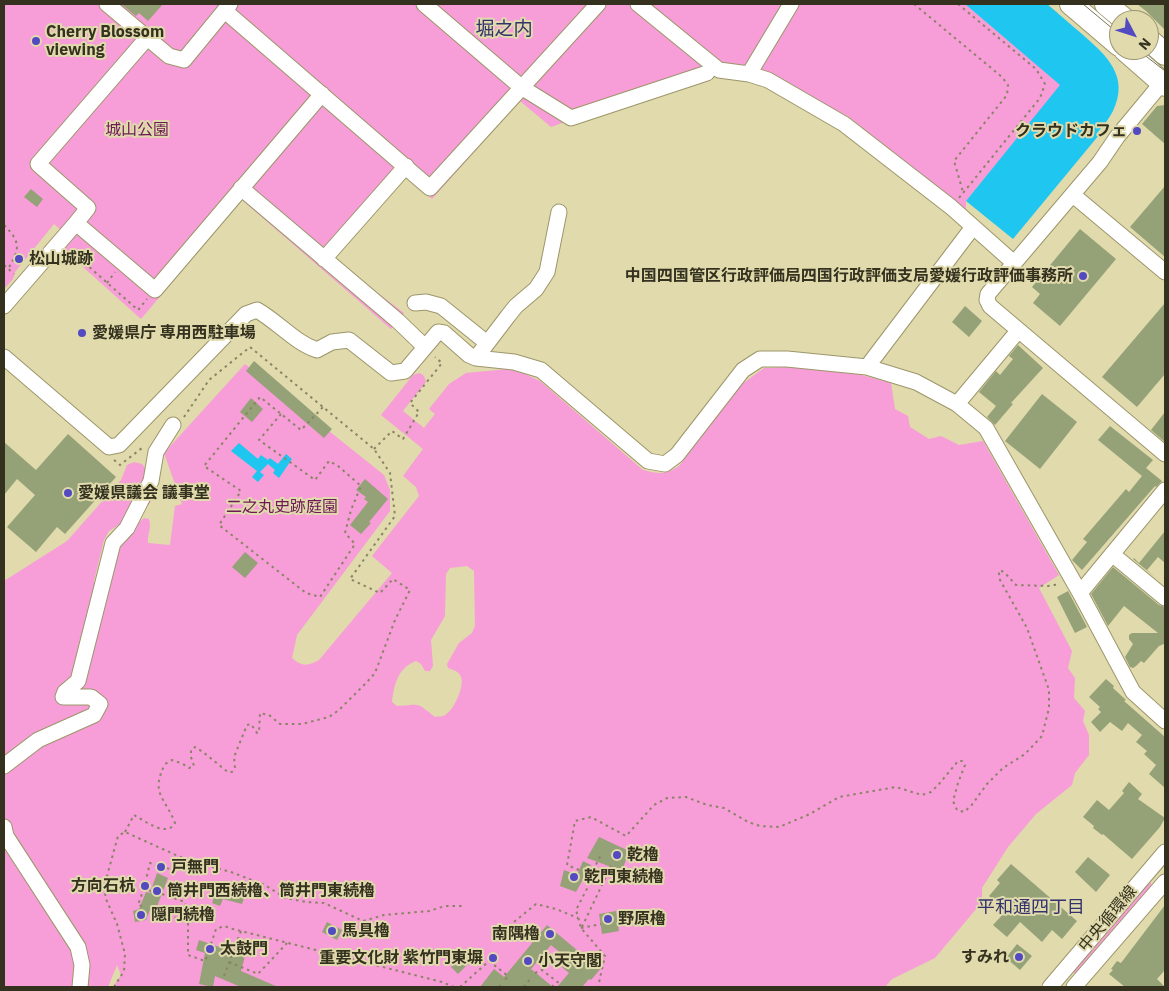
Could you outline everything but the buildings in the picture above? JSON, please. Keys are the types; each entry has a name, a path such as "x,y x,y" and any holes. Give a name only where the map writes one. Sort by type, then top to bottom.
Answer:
{"highway":[{"path":"1071,4 1109,36"},
{"path":"1137,60 1164,82"}],"street":[{"path":"107,4 169,56 184,60 228,7 322,94 430,188 598,4"},
{"path":"424,4 521,87 571,118 707,72"},
{"path":"638,4 719,70 749,74 768,80 844,124 951,207 1014,263"},
{"path":"749,74 791,4"},
{"path":"4,306 66,241 76,223 88,208 38,164 147,38"},
{"path":"1164,82 994,287 988,296 988,304 1165,454"},
{"path":"76,223 155,290 322,94"},
{"path":"324,259 406,166"},
{"path":"241,188 398,321 425,347"},
{"path":"1073,194 1165,272"},
{"path":"476,358 516,306 536,289 547,272 559,212"},
{"path":"867,367 973,227"},
{"path":"415,304 426,302 441,306 487,343"},
{"path":"4,357 109,447 119,445 246,314 257,310 268,316 305,346 317,350 332,342 349,340 391,372 405,371 438,332 444,333 469,355 476,358 514,362 541,370 648,461 665,464 677,455 743,370 760,359 788,359 867,367 916,382 957,404 986,428 1133,692 1165,721"},
{"path":"957,404 1018,331"},
{"path":"4,766 38,740 94,715 100,704 91,697 63,697 65,692 78,681 114,543 127,528 151,481 156,452 173,425"},
{"path":"1076,587 1112,554 1165,490"},
{"path":"1112,554 1165,598"},
{"path":"4,826 6,836 78,947 82,965 80,987"},
{"name":"中央循環線","path":"1057,985 1165,852"},
{"path":"1146,874 1163,884"},
{"name":"中央循環線","path":"1074,987 1163,884"}],"path":[{"path":"914,4 1002,77 1008,85 1007,95 954,161 963,192"},
{"path":"951,207 1040,98 1045,84 1036,69 958,4"},
{"path":"4,224 15,236 17,254 8,269"},
{"path":"66,241 138,310 155,290"},
{"path":"4,265 17,277"},
{"path":"114,987 124,971 125,954 117,924 106,899 104,887 118,836 125,832 134,816 159,829 168,830 173,828 175,823 158,789 158,776 165,764 172,760 188,768 194,766 191,750 195,747 228,772 232,772 235,768 234,757 247,725 250,724 257,733 259,732 260,713 269,715 280,724 302,724 329,717 367,682 374,673 395,620 410,590 394,579 380,593 350,579 395,516 390,474 374,449 250,347 209,380 184,417 173,425"},
{"path":"374,449 392,431 403,439 419,412 410,404 442,363 425,347"},
{"path":"281,414 259,440 315,480 329,461 338,466 361,486 350,510 344,533 355,544 320,597 306,592 219,525 241,491 204,466 260,397 301,430 324,406"},
{"path":"120,465 143,448"},
{"path":"579,870 567,865 575,821 591,817 626,836 654,805 667,798 686,797 707,805 724,808 748,822 760,826 778,827 810,814 840,797 896,787 922,794 931,792 958,761 962,761 965,765 953,801 957,810 964,812 1003,768 1025,754 1042,736 1049,708 1049,690 1026,628 1000,580 1000,570 1016,585 1076,587"},
{"path":"125,832 187,860 231,872 265,885 285,898 324,903 363,921 384,915 429,911 445,906 465,906"},
{"path":"598,987 605,956 581,928 576,910 602,853"},
{"path":"142,906 138,904 150,864 184,870 187,860"},
{"path":"581,928 611,866"},
{"path":"144,888 151,891"},
{"path":"162,894 185,902 188,922 188,955 206,961 208,954"},
{"path":"509,926 536,904 556,909 578,918"},
{"path":"150,909 188,922"},
{"path":"581,928 601,924"},
{"path":"211,944 216,929 224,926 442,982 454,987"},
{"path":"224,976 241,931"},
{"path":"229,962 258,974 287,943"},
{"path":"460,987 489,961 508,976 499,987"},
{"path":"535,973 542,970 560,984"},
{"path":"524,987 530,979"},
{"path":"552,987 556,982"}],"green space":[{"name":"城山公園","path":"4,4 965,4 1061,85 966,201 966,211 849,117 762,71 720,76 690,76 551,127 520,101 432,199 406,176 333,259 404,313 391,329 242,200 141,319 64,250 72,240 54,224 15,272 13,279 4,289"},
{"name":"二之丸史跡庭園","path":"245,364 384,475 390,490 390,511 297,635 292,658 299,663 308,664 319,660 392,573 372,556 419,496 416,487 403,476 423,449 381,415 413,375 420,373 424,376 426,382 403,411 424,428 435,414 429,409 449,384 466,373 508,369 540,381 643,470 658,473 670,471 679,466 741,385 764,368 787,367 854,373 891,383 895,409 908,416 910,427 929,439 941,436 959,445 983,441 1059,575 1039,588 1072,651 1068,668 1075,678 1074,698 1085,711 1083,721 1089,735 1089,755 1075,773 1072,785 1036,814 1008,847 982,888 982,902 935,958 892,979 885,987 113,987 121,975 117,965 108,987 4,987 4,581 67,541 121,480 127,465 134,462 142,464 156,484 150,503 143,510 109,531 104,540 94,581 95,585 122,541 144,518 149,519 150,522 148,543 170,545 175,506 182,504 164,453","holes":["467,566 474,571 475,626 472,633 459,643 447,664 448,668 459,673 462,681 460,693 454,705 447,714 435,717 418,705 397,706 392,702 394,689 401,672 416,661 421,664 425,671 430,671 433,666 431,640 445,616 446,574 450,568"]},
{"path":"1148,882 1152,886 1077,973 1074,973 1073,970"}],"water":[{"path":"965,4 1047,4 1107,58 1117,77 1119,87 1118,99 1113,111 1097,133 1099,135 1013,239 966,201 1060,85"},
{"path":"239,443 258,459 261,455 268,460 270,458 278,464 286,454 292,459 279,478 273,473 275,470 268,464 260,472 264,475 258,482 252,477 257,471 231,451"}],"tram line":[{"path":"1083,4 1109,26"},
{"path":"1151,60 1165,71"}],"place":[{"name":"Cherry Blossom viewing","path":"36,41"},
{"name":"クラウドカフェ","path":"1137,131"},
{"name":"松山城跡","path":"19,259"},
{"name":"中国四国管区行政評価局四国行政評価支局愛媛行政評価事務所","path":"1083,276"},
{"name":"愛媛県庁 専用西駐車場","path":"82,333"},
{"name":"愛媛県議会 議事堂","path":"68,493"},
{"name":"乾櫓","path":"617,855"},
{"name":"戸無門","path":"161,867"},
{"name":"乾門東続櫓","path":"574,877"},
{"name":"方向石杭","path":"145,886"},
{"name":"筒井門西続櫓、筒井門東続櫓","path":"157,891"},
{"name":"隠門続櫓","path":"141,915"},
{"name":"野原櫓","path":"608,919"},
{"name":"馬具櫓","path":"332,931"},
{"name":"南隅櫓","path":"550,934"},
{"name":"太鼓門","path":"210,949"},
{"name":"すみれ","path":"1019,957"},
{"name":"重要文化財 紫竹門東塀","path":"493,958"},
{"name":"小天守閣","path":"528,961"}],"district":[{"name":"堀之内","path":"504,30"},
{"name":"平和通四丁目","path":"1031,908"}]}
